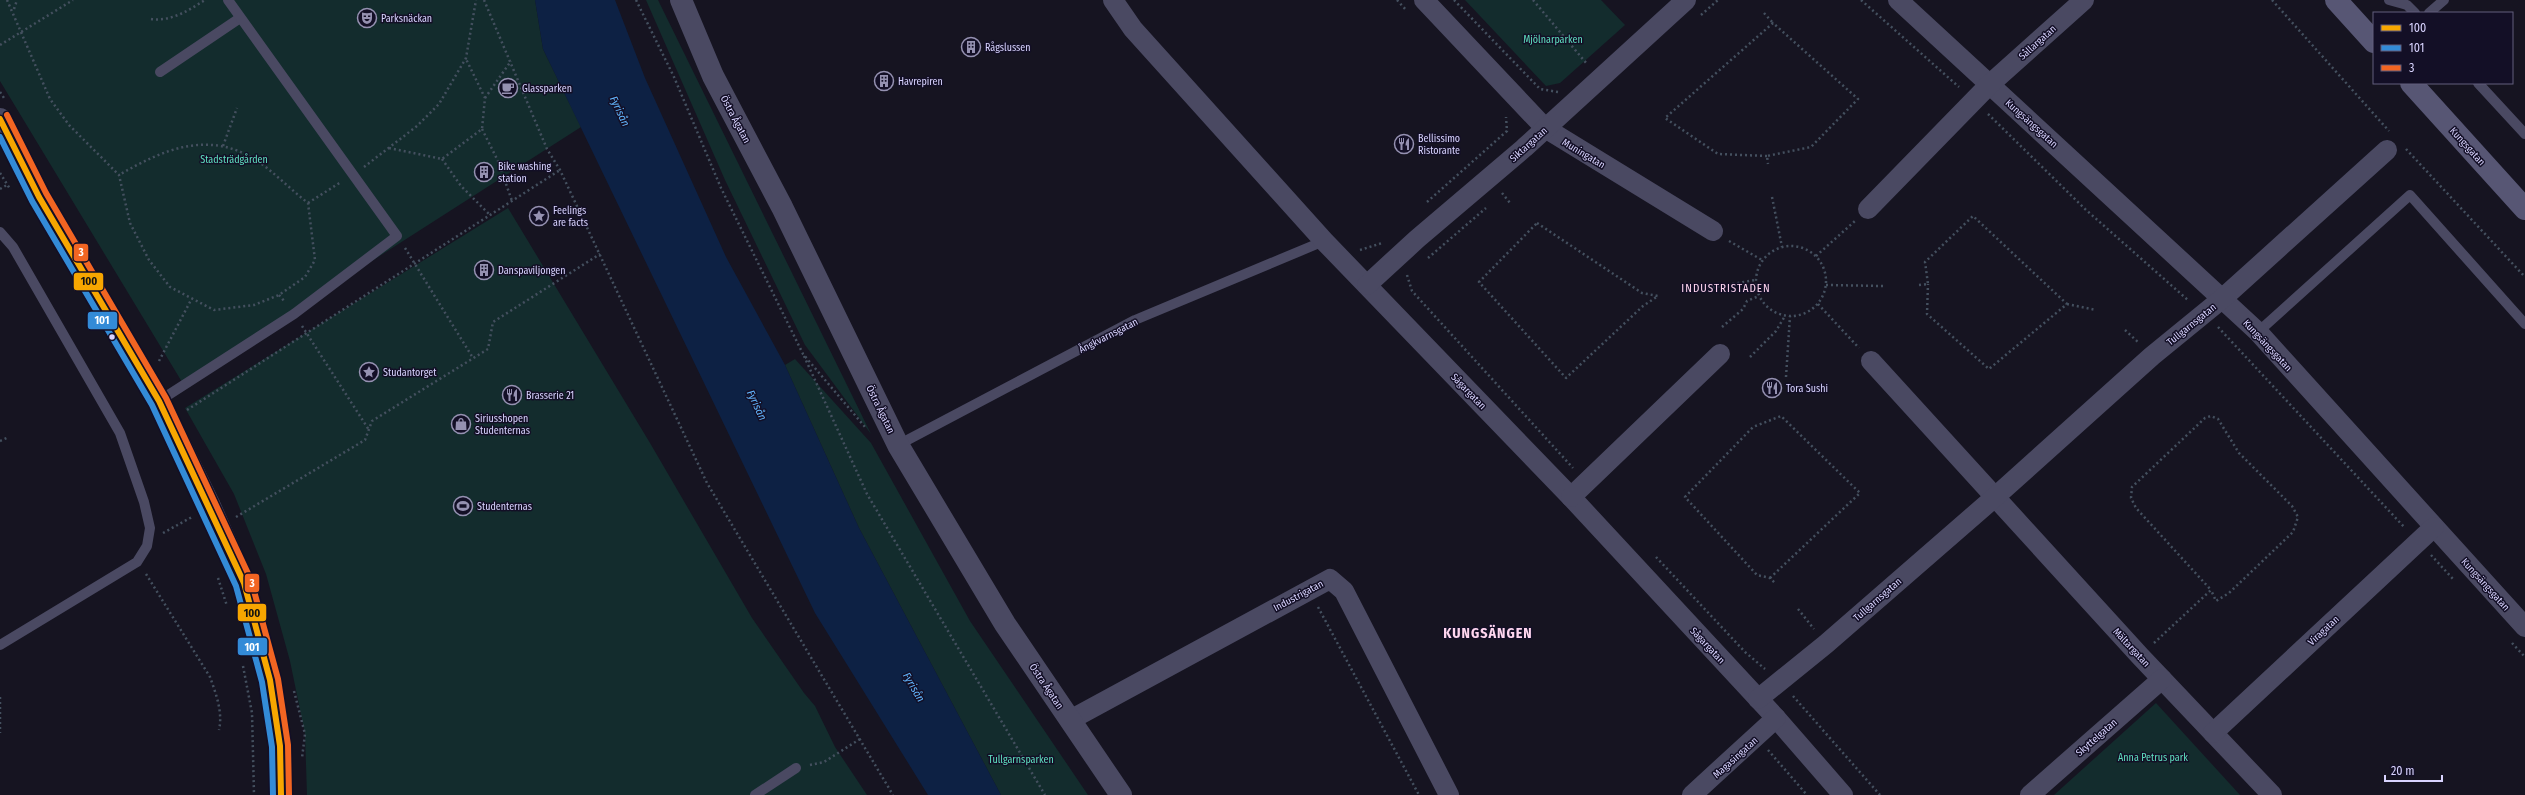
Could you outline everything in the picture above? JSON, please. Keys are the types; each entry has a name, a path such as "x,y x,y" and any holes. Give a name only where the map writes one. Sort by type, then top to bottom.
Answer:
{"main road":[{"path":"2342,2 2373,41"},
{"name":"Kungsgatan","path":"2412,84 2525,209"}],"street":[{"name":"Östra Ågatan","path":"681,0 714,76 782,207 898,445 1005,624 1121,795"},
{"path":"1113,0 1133,29 1324,241 1346,261 1367,285"},
{"name":"Muningatan","path":"1424,0 1545,128 1713,231"},
{"name":"Siktargatan","path":"1367,285 1545,128 1686,0"},
{"name":"Kungsängsgatan","path":"1898,0 2223,298 2258,332 2525,627"},
{"name":"Sållargatan","path":"1990,85 2084,0"},
{"path":"1868,209 1990,85"},
{"path":"0,119 39,197 159,401 209,504 244,583 272,694 280,746 281,795"},
{"path":"0,144 39,197"},
{"name":"Tullgarnsgatan","path":"1758,699 1826,644 1995,498 2203,313 2223,298 2388,150"},
{"name":"Sågargatan","path":"1367,285 1571,496 1776,718 1843,795"},
{"path":"1571,496 1720,354"},
{"path":"1871,361 1995,498"},
{"name":"Mältargatan","path":"1995,498 2140,656 2272,795"},
{"name":"Viragatan","path":"2213,733 2434,527"},
{"name":"Industrigatan","path":"1070,720 1308,589 1330,579 1344,591 1449,795"},
{"name":"Skyttelgatan","path":"2030,795 2162,679"},
{"name":"Magasingatan","path":"1692,795 1776,718"}],"lane":[{"path":"159,401 294,314 397,236 355,174 336,152 228,0"},
{"path":"2389,0 2407,5 2414,12"},
{"path":"2430,12 2444,0"},
{"path":"160,72 240,18"},
{"path":"2479,84 2525,134"},
{"path":"2258,332 2410,195 2525,324"},
{"path":"0,232 13,247 120,433 144,502 150,528 147,546 138,562 0,645"},
{"name":"Ångkvarnsgatan","path":"898,445 1135,320 1324,241"},
{"path":"755,795 796,768"}],"path":[{"path":"7,0 14,10 50,99 69,125 119,175 130,223 142,248 170,287 191,300 214,310 254,305 279,294 305,277 315,260 308,203 257,161 229,147 190,145 166,151 119,175"},
{"path":"14,10 17,0"},
{"path":"0,45 22,30 73,0"},
{"path":"151,19 160,21 183,14 205,0"},
{"path":"308,203 355,174 417,126 439,104 466,58 476,0"},
{"path":"484,0 547,149 560,170 707,483 893,795"},
{"path":"636,0 674,77 721,188 797,340"},
{"path":"1397,0 1407,11"},
{"path":"1454,0 1540,89 1560,92"},
{"path":"1533,0 1588,66"},
{"path":"1861,0 1974,100 2085,209 2221,329 2455,582"},
{"path":"1764,13 1858,99 1811,147 1767,156 1718,154 1665,118 1773,22"},
{"path":"466,58 485,98"},
{"path":"511,61 485,98 482,129 498,161 512,201"},
{"path":"1582,71 1594,61"},
{"path":"223,146 237,108"},
{"path":"1426,203 1507,130 1508,119 1502,113"},
{"path":"442,159 482,129"},
{"path":"389,148 442,159 462,186 490,215"},
{"path":"1767,156 1768,164"},
{"path":"187,410 560,170"},
{"path":"0,189 7,185"},
{"path":"1502,192 1510,203"},
{"path":"1772,197 1782,247"},
{"path":"1816,256 1868,209"},
{"path":"2067,304 1988,369 1927,314 1928,284 1925,262 1973,216 2067,304 2096,310"},
{"path":"1537,223 1642,293 1658,296 1643,306 1566,378 1479,282 1537,223"},
{"path":"1713,231 1762,260"},
{"path":"397,236 473,358"},
{"path":"1346,261 1359,250 1377,245 1387,238"},
{"path":"1377,245 1407,276 1412,291 1586,483"},
{"path":"1794,245 1806,249 1816,256 1826,273 1826,285 1818,304 1809,312 1785,316 1763,303 1759,296 1755,280 1762,260 1770,252 1782,247 1794,245"},
{"path":"236,518 365,440 372,421 488,349 493,322 600,254"},
{"path":"1693,291 1755,280"},
{"path":"1919,285 1928,284"},
{"path":"1826,285 1883,286"},
{"path":"279,294 294,314 369,430"},
{"path":"1722,327 1744,309 1747,301 1759,296"},
{"path":"159,361 191,300"},
{"path":"1818,304 1871,361"},
{"path":"1750,357 1776,331 1785,316"},
{"path":"1786,377 1790,316"},
{"path":"803,354 867,494 1045,795"},
{"path":"1770,578 1860,493 1781,416 1753,427 1685,497 1757,575 1770,578 1775,583"},
{"path":"2211,416 2218,418 2239,453 2292,506 2298,517 2293,532 2229,593 2216,601 2211,590 2136,508 2131,498 2132,487 2137,481 2205,418 2211,416"},
{"path":"0,442 9,437"},
{"path":"190,509 196,522"},
{"path":"148,539 166,532 194,516"},
{"path":"1652,553 1745,652 1780,681 1880,795"},
{"path":"138,562 210,677 217,696 221,721 219,730"},
{"path":"216,572 228,609"},
{"path":"1308,589 1420,795"},
{"path":"2140,656 2211,590"},
{"path":"1798,609 1826,644"},
{"path":"2509,640 2525,657"},
{"path":"242,660 252,713 254,795"},
{"path":"0,697 0,733"},
{"path":"1757,737 1807,795"},
{"path":"796,768 824,762 860,739"}],"green space":[{"name":"Stadsträdgården","path":"0,0 535,0 543,49 581,127 222,357 185,387 0,81"},
{"path":"646,0 658,0 871,434 805,345 725,180"},
{"name":"Mjölnarparken","path":"1465,0 1601,0 1625,25 1560,83 1546,86"},
{"name":"Studenternas","path":"508,208 650,443 752,618 804,693 815,706 835,747 867,795 307,795 305,734 290,661 266,574 234,494 185,408"},
{"name":"Tullgarnsparken","path":"795,359 871,443 970,621 1088,795 1001,795 859,528 785,365"},
{"name":"Anna Petrus park","path":"2156,703 2240,795 2054,795"}],"water":[{"name":"Fyrisån","path":"535,0 615,0 645,78 726,257 785,365 859,528 1001,795 928,795 815,613 543,49"}],"transit line":[{"name":"3","path":"7,115 46,193 166,398 251,580 278,679 288,745 289,795"},
{"name":"100","path":"0,119 39,197 159,401 244,583 270,680 280,746 281,795"},
{"name":"101","path":"0,137 32,201 152,405 236,586 262,682 272,747 273,795"}],"place":[{"name":"Parksnäckan","path":"367,18"},
{"name":"Rågslussen","path":"971,47"},
{"name":"Havrepiren","path":"884,81"},
{"name":"Glassparken","path":"508,88"},
{"name":"Bellissimo Ristorante","path":"1404,144"},
{"name":"Bike washing station","path":"484,172"},
{"name":"Feelings are facts","path":"539,216"},
{"name":"Danspaviljongen","path":"484,270"},
{"name":"Studantorget","path":"369,372"},
{"name":"Tora Sushi","path":"1772,388"},
{"name":"Brasserie 21","path":"512,395"},
{"name":"Siriusshopen Studenternas","path":"461,424"},
{"name":"Studenternas","path":"463,506"}],"district":[{"name":"INDUSTRISTADEN","path":"1726,288"},
{"name":"KUNGSÄNGEN","path":"1488,633"}]}
